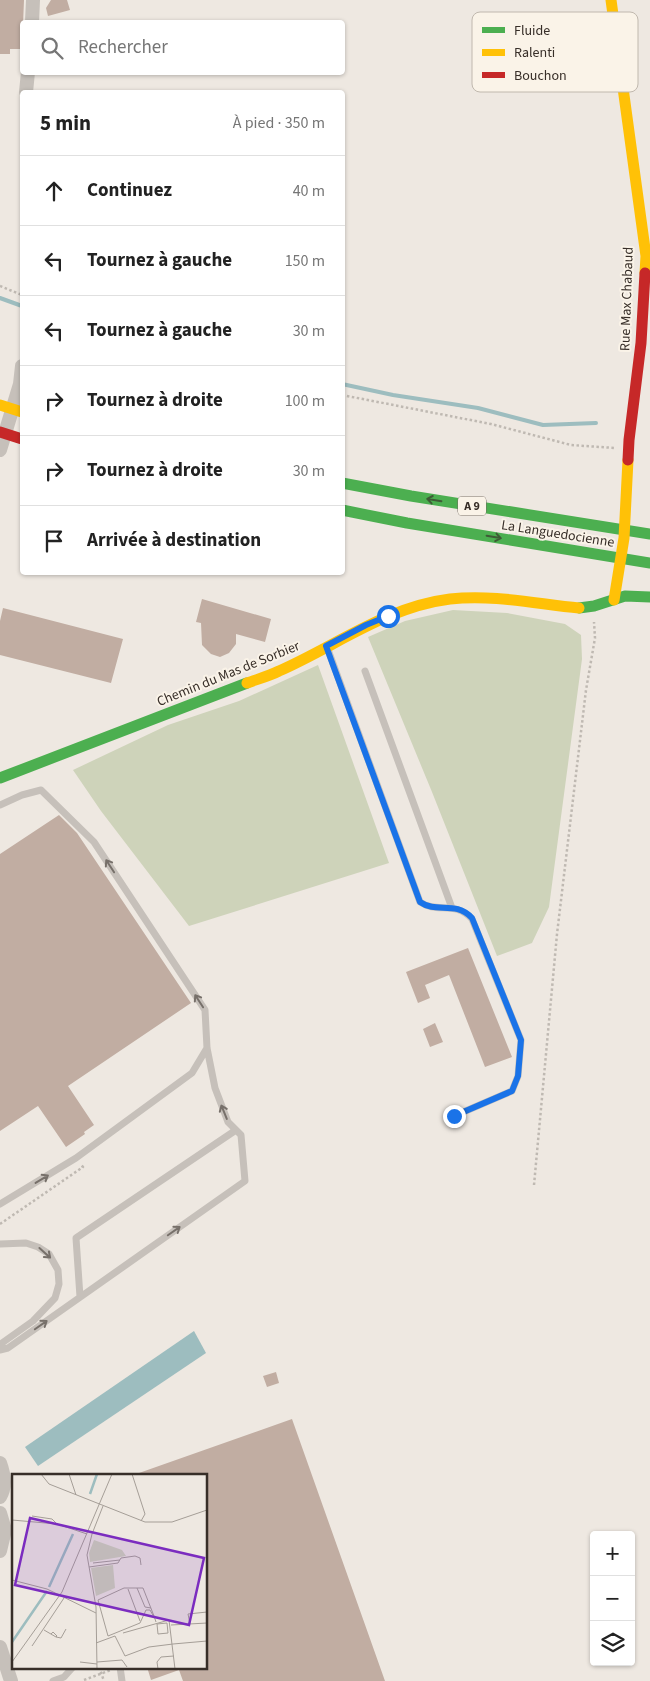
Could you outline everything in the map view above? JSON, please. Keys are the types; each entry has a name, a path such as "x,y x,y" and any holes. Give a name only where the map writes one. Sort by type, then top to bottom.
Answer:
{"main road":[{"name":"Rue Max Chabaud","path":"614,600 624,538 628,449 641,343 648,254 624,92"},
{"path":"0,406 20,411"},
{"path":"0,432 20,438"},
{"name":"La Languedocienne","path":"345,484 650,534"},
{"name":"La Languedocienne","path":"345,511 407,523 650,564"},
{"name":"Chemin du Mas de Sorbier","path":"0,778 262,678 306,658 366,625 424,604 451,599 473,598 516,600 584,608 632,596 650,598"}],"street":[{"path":"32,20 33,0"},
{"path":"26,90 28,75"},
{"path":"0,450 20,384"},
{"path":"0,1463 3,1473 2,1494"},
{"path":"0,1513 5,1530 0,1551"},
{"path":"0,1647 10,1681"}],"lane":[{"path":"326,646 420,902 425,906 452,908 466,912 472,918 521,1040 518,1076 512,1091 454,1116"},
{"path":"366,671 452,908"},
{"path":"0,805 22,795 41,790 94,842 205,1010 206,1048 215,1088 228,1122 242,1135 245,1181 8,1348 0,1348 2,1343 33,1321 56,1298 59,1284 58,1270 49,1254 38,1247 26,1243 0,1244"},
{"path":"0,1204 76,1158 192,1073 206,1048"},
{"path":"80,1298 76,1238 236,1130"},
{"path":"53,1681 64,1677 72,1668"},
{"path":"120,1668 122,1681"}],"path":[{"path":"0,286 20,294"},
{"path":"345,396 491,424 570,445 628,449"},
{"path":"534,1185 557,934 594,638"},
{"path":"0,1224 82,1167 81,1164"},
{"path":"100,1668 104,1681"},
{"path":"84,1680 111,1670"}],"green space":[{"path":"453,610 507,613 565,624 581,635 582,659 549,907 532,943 497,956 368,637 405,621"},
{"path":"318,665 389,863 189,926 101,811 73,770 168,725 239,701"}],"water":[{"path":"194,1331 206,1353 38,1466 25,1447"}],"building":[{"path":"0,0 24,0 23,20 20,20 20,49 10,49 10,54 0,54"},
{"path":"51,0 67,0 70,10 48,16 46,8"},
{"path":"202,599 271,619 265,642 236,634 236,644 229,653 220,657 211,654 202,645 201,623 196,622"},
{"path":"3,608 123,639 111,683 0,655 0,621"},
{"path":"59,815 77,833 191,1003 68,1086 94,1125 84,1132 85,1134 66,1147 38,1106 0,1131 0,854"},
{"path":"468,948 512,1057 485,1067 449,975 425,985 430,998 418,1003 406,972"},
{"path":"435,1023 443,1042 430,1047 423,1029"},
{"path":"276,1372 279,1383 267,1387 263,1376"},
{"path":"292,1419 385,1681 183,1681 179,1670 151,1680 147,1668 208,1668 208,1474 139,1473"}],"waterway":[{"path":"0,298 20,305"},
{"path":"345,385 393,395 478,408 543,425 596,423"}],"traffic: fast":[{"path":"345,484 411,496 650,534"},
{"path":"345,511 407,523 650,563"},
{"path":"579,608 594,606 625,596 650,597"},
{"path":"0,778 247,683"}],"traffic: slow":[{"path":"611,0 613,12"},
{"path":"624,92 646,256 645,273"},
{"path":"0,405 20,411"},
{"path":"614,600 624,538 628,460"},
{"path":"247,683 300,661 383,619 427,603 450,599 482,598 579,608"}],"traffic: jam":[{"path":"628,460 641,343 645,273"},
{"path":"0,432 20,438"}],"route":[{"path":"388,616 326,646 420,902 425,906 457,909 466,912 472,918 521,1040 518,1076 512,1091 454,1116"}]}
